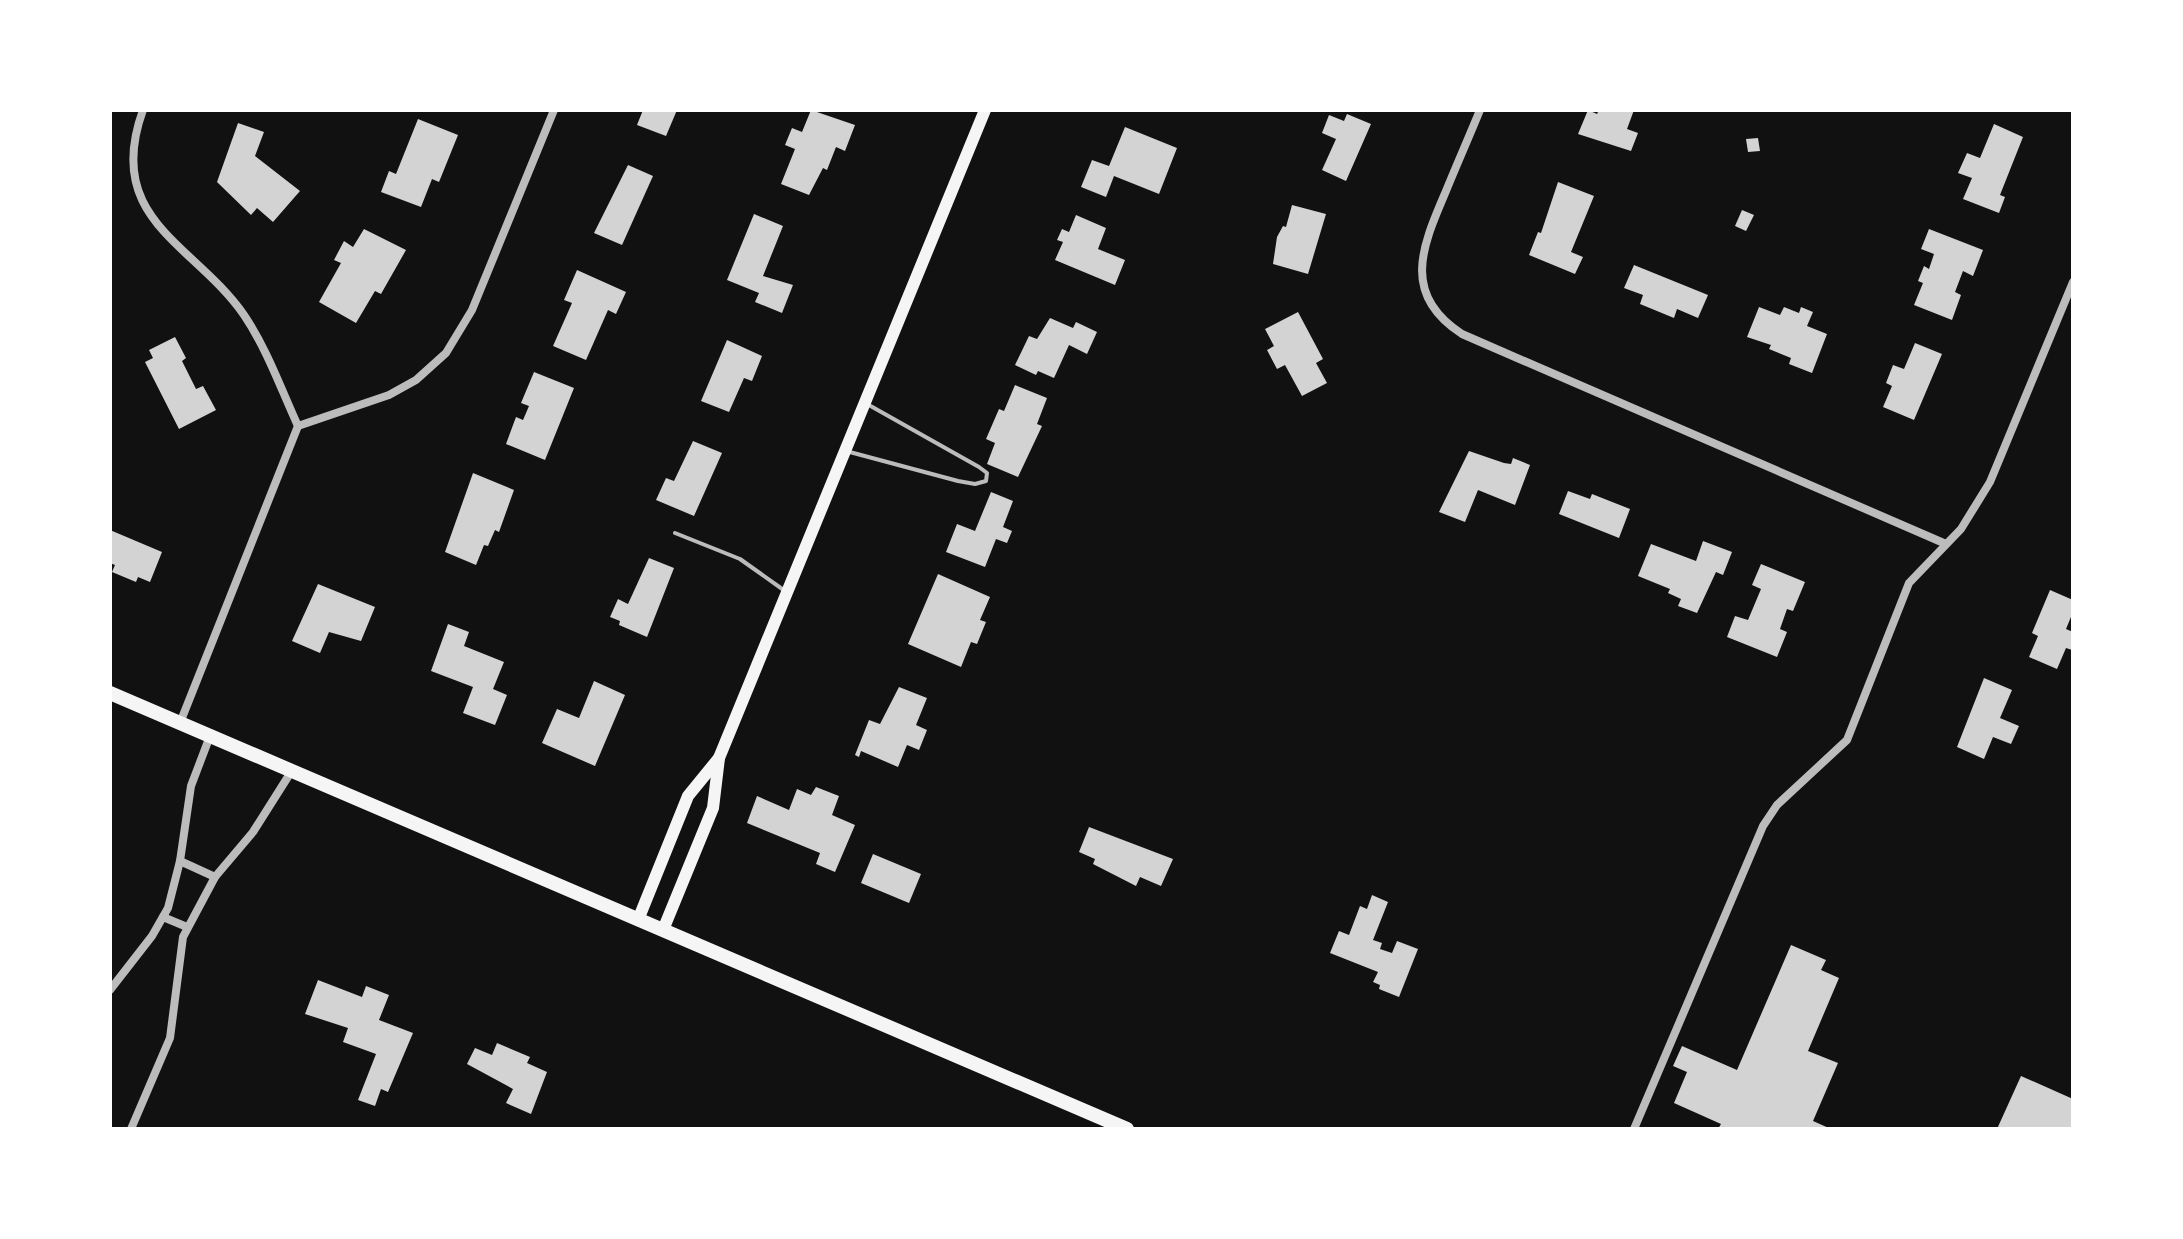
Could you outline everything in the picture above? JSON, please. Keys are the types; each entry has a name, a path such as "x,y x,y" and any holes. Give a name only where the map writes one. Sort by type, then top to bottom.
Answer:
{"main road":[{"path":"663,930 713,808 719,758 985,110"},
{"path":"110,693 1127,1129"},
{"path":"638,920 688,796 719,758"}],"street":[{"path":"143,110 134,159 139,191 147,210 165,236 245,316 298,426 180,723"},
{"path":"298,426 389,395 416,380 446,353 472,310 554,110"},
{"path":"1480,110 1423,248 1421,270 1429,300 1441,317 1462,334 1946,544"},
{"path":"1634,1129 1763,826 1777,805 1847,740 1909,583 1967,521 1990,482 2073,282"},
{"path":"110,990 163,917 180,861 191,786 210,736"},
{"path":"131,1129 170,1038 178,960 187,927 215,877 253,832 291,772"},
{"path":"180,861 215,877"},
{"path":"163,917 187,927"}],"lane":[{"path":"845,451 958,481 975,484 986,481 987,473 979,467 864,403"},
{"path":"675,533 740,559 787,593"}],"building":[{"path":"643,110 677,110 666,136 637,125"},
{"path":"811,110 855,125 845,151 836,147 827,170 823,168 809,195 781,184 795,149 785,145 792,128 802,132"},
{"path":"1588,110 1597,114 1599,110 1634,110 1627,129 1638,133 1631,151 1578,134"},
{"path":"1347,114 1371,124 1346,181 1322,170 1336,139 1322,133 1329,115 1344,121"},
{"path":"418,119 458,135 439,182 432,179 421,207 381,192 389,171 396,174"},
{"path":"238,123 264,132 255,156 300,191 273,222 257,208 251,215 217,182"},
{"path":"1994,124 2023,137 2000,195 2005,197 1999,213 1963,199 1972,178 1958,173 1967,153 1980,158"},
{"path":"1125,127 1177,148 1159,194 1114,176 1106,197 1081,187 1092,160 1109,166"},
{"path":"1758,138 1760,151 1748,152 1746,139"},
{"path":"628,165 653,176 622,245 594,233"},
{"path":"1558,182 1594,196 1571,252 1583,257 1575,274 1529,255 1538,232 1541,233"},
{"path":"1292,205 1326,214 1308,274 1273,264 1277,237 1283,226 1286,227"},
{"path":"1742,210 1754,215 1746,231 1735,226"},
{"path":"754,214 783,226 763,276 793,285 782,313 755,302 759,293 727,280"},
{"path":"1076,215 1106,228 1098,249 1125,260 1115,285 1055,260 1063,242 1057,240 1062,229 1069,232"},
{"path":"364,229 406,250 381,294 375,291 356,323 319,302 341,263 334,260 344,241 353,247"},
{"path":"1929,229 1983,250 1973,276 1963,271 1955,292 1961,295 1952,320 1914,305 1923,283 1918,281 1924,266 1929,269 1934,254 1921,249"},
{"path":"1634,265 1708,295 1698,318 1677,309 1674,318 1640,304 1643,295 1624,288"},
{"path":"577,270 626,292 616,314 608,310 586,360 553,346 572,303 564,300"},
{"path":"1759,307 1780,315 1784,307 1799,313 1801,307 1813,312 1807,326 1827,334 1812,373 1789,364 1791,358 1769,349 1771,345 1747,337"},
{"path":"1298,312 1323,359 1316,363 1327,383 1302,396 1285,365 1277,369 1267,350 1274,346 1265,329"},
{"path":"1050,318 1073,328 1076,322 1097,332 1087,354 1069,345 1054,378 1038,371 1036,375 1015,365 1029,336 1037,339"},
{"path":"175,337 186,358 182,361 196,389 203,386 216,410 179,429 145,362 153,358 149,350"},
{"path":"727,340 762,356 752,381 744,378 729,412 701,401"},
{"path":"1915,343 1942,354 1914,420 1883,407 1892,386 1886,383 1893,365 1904,369"},
{"path":"534,372 574,388 545,460 506,444 516,417 523,420 529,406 521,403"},
{"path":"1015,385 1047,398 1037,424 1042,426 1018,477 987,464 995,443 986,439 999,409 1004,411"},
{"path":"693,441 722,453 694,516 656,500 666,478 674,481"},
{"path":"1469,451 1504,463 1511,464 1513,458 1530,465 1515,505 1478,490 1465,522 1439,512"},
{"path":"473,473 514,490 499,532 495,530 488,546 484,545 476,565 445,552"},
{"path":"1568,491 1590,499 1592,494 1630,509 1619,538 1559,514"},
{"path":"991,492 1013,501 1003,527 1012,531 1007,543 996,539 985,567 946,552 957,524 975,531"},
{"path":"110,530 162,552 150,582 138,577 136,582 112,572 115,565 110,563"},
{"path":"1703,541 1732,552 1723,575 1716,572 1697,613 1678,606 1681,599 1668,593 1670,589 1638,576 1651,544 1696,561"},
{"path":"649,558 674,568 647,637 619,625 620,621 610,617 618,599 628,604"},
{"path":"1761,564 1805,582 1793,611 1787,609 1780,629 1787,632 1777,657 1727,637 1735,616 1748,620 1761,589 1752,585"},
{"path":"938,574 990,597 980,620 986,622 977,644 971,642 961,667 908,644"},
{"path":"318,584 375,607 361,641 329,632 320,653 292,641"},
{"path":"2050,590 2073,600 2073,612 2066,629 2073,632 2073,647 2072,650 2066,648 2057,669 2029,657 2038,636 2032,633"},
{"path":"448,624 469,632 464,646 504,662 493,689 507,695 495,725 463,713 473,687 431,671"},
{"path":"1984,678 2012,690 2000,718 2019,726 2011,744 1993,737 1984,759 1957,747"},
{"path":"594,681 625,695 595,766 542,743 557,709 579,718"},
{"path":"899,687 927,698 916,725 927,730 919,750 907,745 898,767 861,751 859,757 855,755 869,720 880,724"},
{"path":"816,787 839,796 832,815 855,825 835,872 816,864 820,853 747,823 757,796 789,810 797,789 811,795"},
{"path":"1089,827 1173,859 1161,886 1140,877 1136,886 1093,864 1095,859 1079,852"},
{"path":"873,854 921,874 909,903 861,883"},
{"path":"1372,895 1388,902 1373,940 1382,943 1380,949 1392,953 1397,941 1418,949 1399,997 1379,989 1380,985 1373,982 1378,972 1330,953 1339,931 1349,935 1360,906 1367,909"},
{"path":"1791,945 1826,960 1821,970 1839,978 1808,1051 1838,1063 1813,1121 1831,1129 1718,1129 1721,1124 1674,1103 1687,1072 1673,1066 1682,1046 1737,1070"},
{"path":"318,980 362,997 366,986 389,995 379,1020 413,1033 388,1092 381,1089 375,1106 358,1100 376,1054 343,1042 348,1028 305,1014"},
{"path":"497,1043 530,1057 527,1063 547,1072 531,1114 506,1103 513,1089 467,1064 475,1048 492,1055"},
{"path":"2021,1076 2073,1099 2073,1129 1997,1129"}]}
